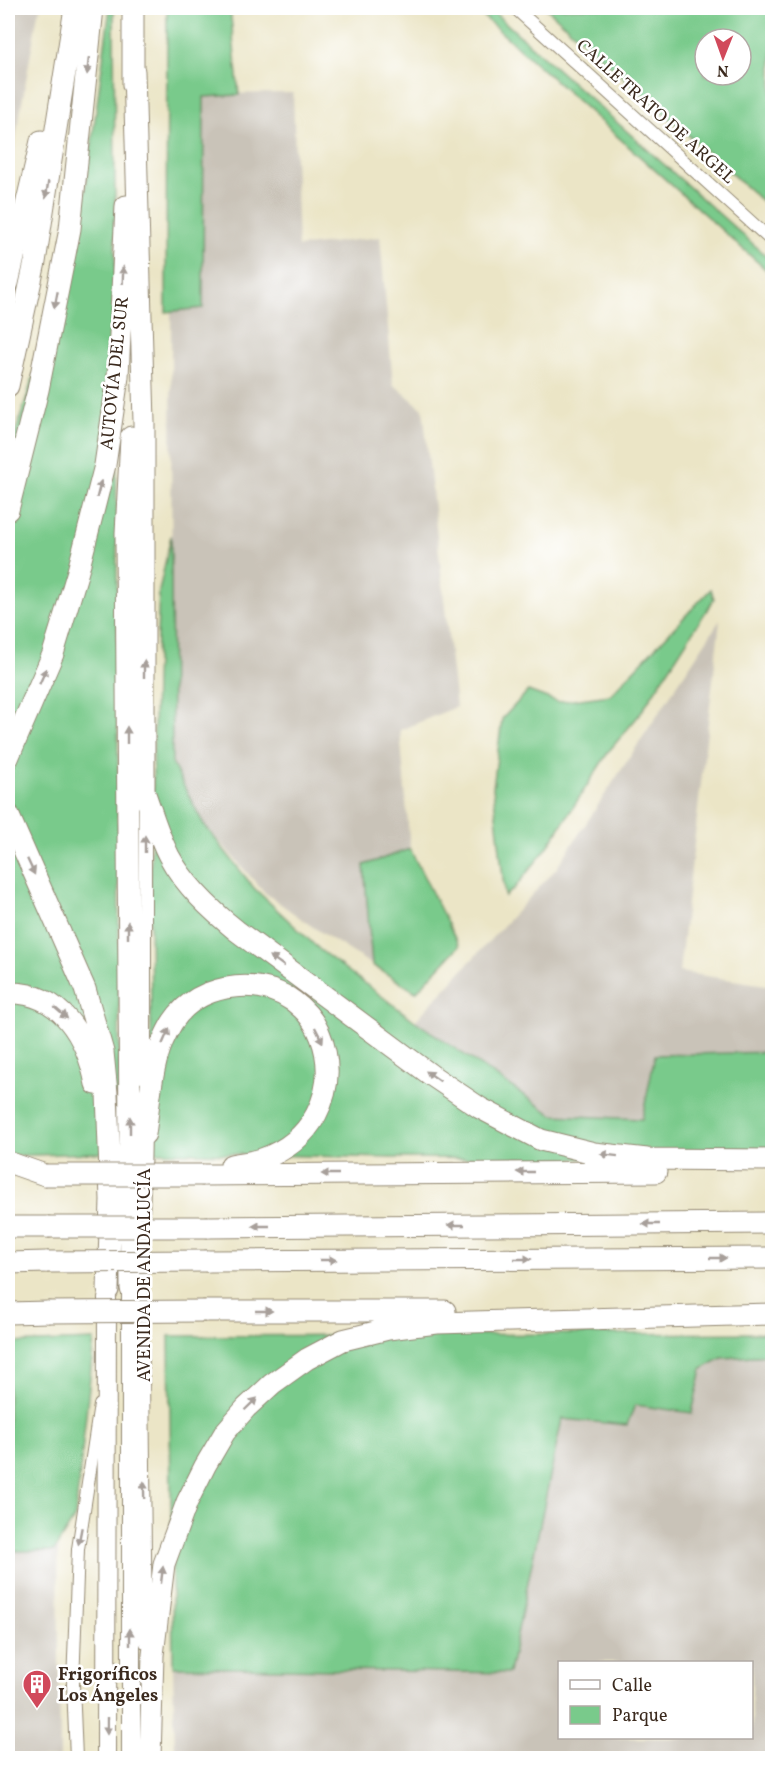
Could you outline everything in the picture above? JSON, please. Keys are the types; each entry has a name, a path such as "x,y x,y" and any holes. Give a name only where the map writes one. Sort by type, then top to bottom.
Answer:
{"highway":[{"path":"8,283 40,147 63,8"},
{"path":"8,386 35,262 75,8"},
{"path":"8,510 38,390 70,229 93,8"},
{"name":"AUTOVÍA DEL SUR","path":"8,758 53,654 78,571 105,465 118,377 128,149 134,71 133,8"},
{"path":"134,71 144,422 144,791 156,827 170,857 193,890 215,913 431,1075 480,1108 541,1140 594,1153 647,1159 772,1160"},
{"path":"131,1288 126,533 140,259"},
{"path":"8,814 86,989 103,1052 111,1200 108,1290"},
{"path":"145,1134 154,1068 167,1031 186,1006 209,991 244,985 277,991 296,1002 323,1039 328,1076 326,1096 317,1114 305,1131 286,1146 263,1159 204,1174"},
{"path":"8,993 34,997 52,1005 71,1021 92,1065 97,1092 99,1201 108,1290"},
{"path":"8,1162 45,1175"},
{"path":"8,1175 772,1171"},
{"path":"8,1227 772,1223"},
{"path":"8,1263 772,1258"},
{"path":"149,1758 153,1655 164,1564 187,1502 225,1432 272,1384 307,1359 343,1340 388,1329 437,1323 772,1312"},
{"path":"8,1313 772,1312"}],"main road":[{"name":"AVENIDA DE ANDALUCÍA","path":"130,1758 131,1288"},
{"name":"AVENIDA DE ANDALUCÍA","path":"106,1758 108,1290"}],"street":[{"name":"CALLE TRATO DE ARGEL","path":"515,8 772,241"},
{"name":"AVENIDA DE ANDALUCÍA","path":"144,791 145,1134 142,1296 149,1758"},
{"path":"76,1758 73,1684 78,1549 107,1354"}],"shaded area":[{"path":"8,8 41,8 38,13 8,181"},
{"path":"293,93 298,247 380,237 393,384 423,409 456,707 400,730 410,849 364,865 372,965 264,892 203,823 172,763 171,311 202,94"},
{"path":"720,620 679,972 772,986 772,1052 655,1055 642,1119 553,1115 415,1021 556,869"},
{"path":"772,1355 772,1758 175,1758 173,1667 509,1673 562,1419 627,1425 635,1405 691,1413 702,1369 722,1358"},
{"path":"8,1547 58,1548 60,1758 8,1758"}],"green space":[{"path":"110,8 114,8 120,1152 8,1156 8,456 80,229"},
{"path":"167,8 230,8 239,95 204,97 203,308 166,312"},
{"path":"474,8 489,8 772,261 772,275"},
{"path":"546,8 772,8 772,210"},
{"path":"171,536 172,763 203,823 254,888 320,950 415,1021 553,1115 642,1119 655,1055 772,1052 772,1149 580,1159 390,1158 152,1152 150,903 155,680 159,591"},
{"path":"711,589 714,599 640,714 609,751 547,848 513,890 505,896 493,788 502,719 528,691 558,702 610,695"},
{"path":"410,849 459,946 416,992 372,965 364,865"},
{"path":"772,1333 772,1355 722,1358 702,1369 692,1413 635,1405 627,1425 562,1419 509,1673 173,1667 169,1336"},
{"path":"94,1340 75,1517 54,1551 8,1551 8,1343"}],"place":[{"name":"Frigoríficos Los Ángeles","path":"37,1710"}]}
